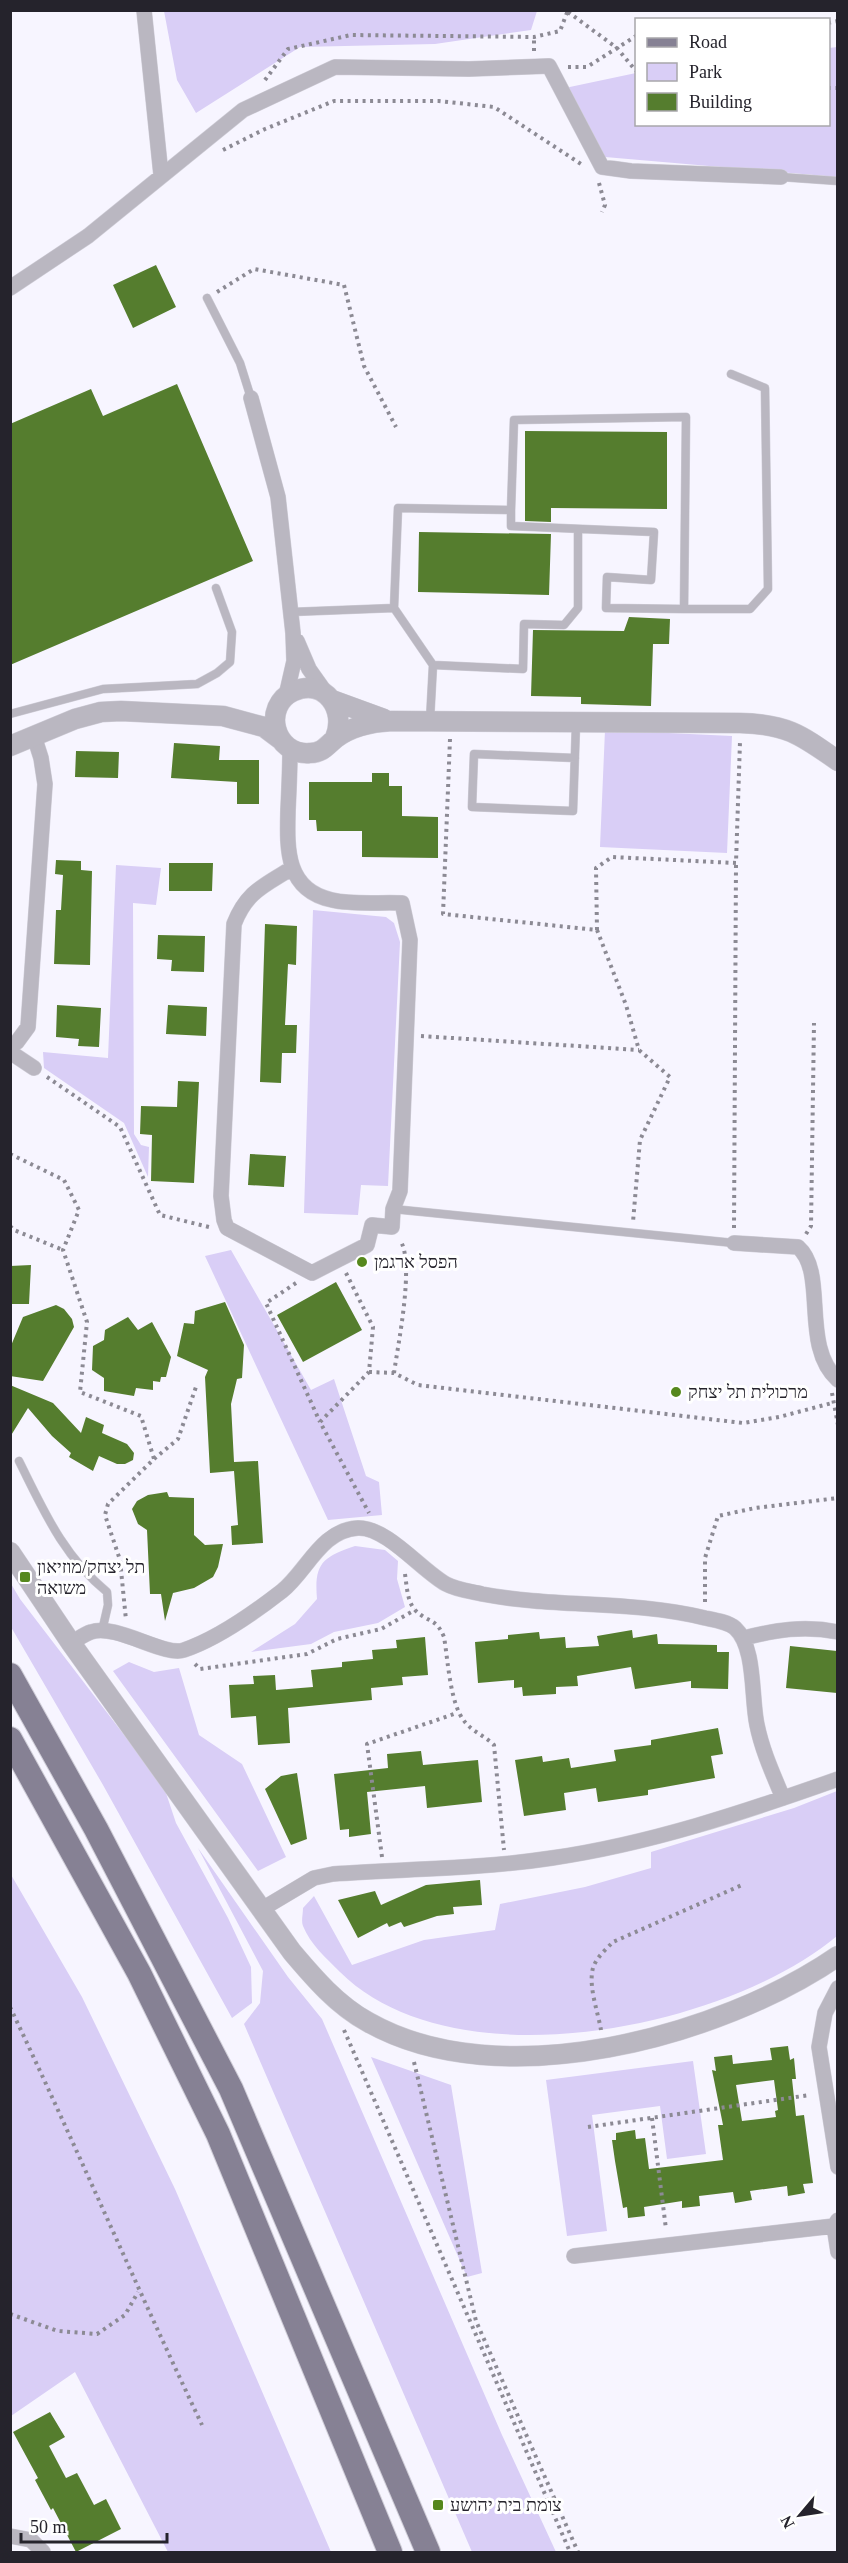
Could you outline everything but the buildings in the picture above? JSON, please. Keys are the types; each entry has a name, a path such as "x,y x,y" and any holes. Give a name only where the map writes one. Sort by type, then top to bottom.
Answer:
{"main road":[{"path":"10,1675 96,1829 231,2089 428,2553"},
{"path":"10,1739 129,1955 218,2134 390,2553"}],"street":[{"path":"144,10 161,175"},
{"path":"10,288 88,236 243,110 335,67 469,69 549,66 602,167 632,171 781,177"},
{"path":"251,398 278,497 293,633 294,661 283,699 277,709 274,725 285,744 287,841 292,868 304,885 326,898 402,903 410,940 400,1191 393,1209 392,1227 372,1225 367,1245 312,1273 227,1228 220,1196 234,924 248,898 267,881 292,868"},
{"path":"293,633 312,675 338,712 340,722 335,738"},
{"path":"233,718 258,713 301,689 311,688 371,716 392,721"},
{"path":"10,746 75,719 101,712 133,711 233,718 264,727 298,753 315,753 323,750 335,738 365,725 392,721 769,724 788,729 837,761"},
{"path":"10,1046 17,1042 28,1027 45,784 41,758 34,736"},
{"path":"10,1052 34,1068"},
{"path":"734,1243 798,1247 804,1253 809,1264 817,1339 823,1358 835,1377"},
{"path":"71,1643 92,1631 129,1636 181,1651 210,1639 281,1592 293,1581 323,1543 341,1533 359,1528 381,1536 447,1584 465,1590 508,1597 675,1610 734,1627 744,1638 749,1652 757,1726 783,1798"},
{"path":"10,1552 71,1643 292,1952 346,2009 368,2022 409,2040 448,2050 541,2055 604,2049 662,2035 750,2005 793,1983 837,1956"},
{"path":"744,1638 777,1629 796,1627 837,1632"},
{"path":"262,1909 314,1878 505,1863 609,1848 662,1835 837,1779"},
{"path":"837,1988 825,2013 819,2047 831,2102 837,2167"},
{"path":"574,2256 836,2223 837,2252"},
{"path":"10,2536 31,2540 43,2553"}],"lane":[{"path":"781,177 837,181"},
{"path":"207,298 240,363 251,398"},
{"path":"684,609 686,417 514,420 511,526 654,532 651,580 607,577 606,608 684,609 750,609 768,589 765,388 731,374"},
{"path":"430,721 433,665 394,608 398,508 511,510"},
{"path":"433,665 523,669 524,624 564,625 578,608 578,529"},
{"path":"10,714 103,689 197,684 217,673 230,662 232,632 216,588"},
{"path":"291,612 394,608"},
{"path":"575,758 474,754 472,807 573,811 575,758 576,722"},
{"path":"393,1209 734,1243"},
{"path":"19,1461 65,1548 92,1580 107,1592 108,1605 102,1632"}],"path":[{"path":"243,110 288,49 351,36 534,37 560,31 568,11 617,48 635,70"},
{"path":"549,66 587,67 635,37"},
{"path":"216,153 265,129 334,101 439,101 494,107 588,168"},
{"path":"597,174 605,206 602,212"},
{"path":"207,298 254,269 345,285 364,366 396,427"},
{"path":"451,721 443,914 597,930"},
{"path":"734,1243 736,863 741,723"},
{"path":"632,1232 640,1140 670,1077 639,1050 626,1005 597,930 596,868 612,857 736,863"},
{"path":"798,1247 811,1226 814,1023"},
{"path":"406,1035 639,1050"},
{"path":"34,1068 120,1126 160,1215 236,1234"},
{"path":"10,1126 10,1131"},
{"path":"10,1154 64,1180 79,1210 63,1250 87,1322 80,1392 141,1416 154,1459"},
{"path":"11,1226 14,1230 63,1250"},
{"path":"392,1227 406,1249 404,1304 394,1373"},
{"path":"320,1422 369,1372 373,1327 340,1259"},
{"path":"312,1273 266,1303 320,1422 381,1536"},
{"path":"369,1372 394,1373 417,1385 743,1424 832,1402"},
{"path":"835,1377 832,1402 837,1425"},
{"path":"129,1636 120,1560 105,1515 108,1504 178,1439 197,1384"},
{"path":"705,1618 705,1558 718,1516 755,1508 837,1498"},
{"path":"406,1553 404,1573 409,1599 415,1610 439,1626 444,1637 457,1713 467,1725 494,1745 505,1863"},
{"path":"181,1651 200,1669 307,1654 337,1639 381,1629 415,1610"},
{"path":"384,1871 367,1744 457,1713"},
{"path":"604,2049 593,1987 593,1968 601,1955 613,1942 742,1885"},
{"path":"10,2007 201,2425"},
{"path":"342,2025 570,2553"},
{"path":"409,2040 476,2321 578,2553"},
{"path":"588,2127 652,2118 831,2102"},
{"path":"652,2118 669,2245"},
{"path":"10,2314 58,2331 97,2334 125,2315 139,2292"}],"green space":[{"path":"164,10 537,11 531,30 435,44 300,47 196,113 177,80"},
{"path":"837,47 837,177 605,157 565,88 635,73 635,126 830,126 830,48"},
{"path":"605,730 732,736 727,853 600,847"},
{"path":"116,865 161,868 156,905 133,903 134,1134 141,1145 149,1147 148,1177 124,1123 44,1068 43,1052 108,1058"},
{"path":"313,910 386,917 394,923 400,942 388,1186 361,1185 358,1215 304,1213"},
{"path":"231,1250 311,1390 334,1379 366,1476 379,1482 382,1515 328,1520 205,1256"},
{"path":"355,1546 385,1550 398,1561 397,1579 405,1607 378,1623 334,1632 311,1644 251,1652 295,1624 317,1599 317,1578 323,1564 335,1554"},
{"path":"10,1582 20,1599 164,1787 176,1823 228,1918 251,1967 252,2003 232,2018 103,1785 11,1627"},
{"path":"129,1662 154,1672 179,1668 199,1735 242,1764 286,1857 258,1871 113,1671"},
{"path":"837,1791 837,1936 788,1969 729,1997 661,2018 590,2031 518,2035 450,2027 390,2007 340,1972 314,1945 302,1924 303,1908 314,1896 352,1965 424,1940 495,1930 500,1904 585,1887 651,1868 651,1852 794,1808"},
{"path":"198,1848 288,1977 322,2019 502,2435 556,2552 472,2552 244,2024 260,2003 263,1971"},
{"path":"10,1873 82,1997 175,2189 331,2552 168,2552 75,2372 11,2416"},
{"path":"371,2057 451,2085 482,2273 467,2277"},
{"path":"693,2061 706,2154 667,2159 660,2106 592,2115 607,2231 567,2236 546,2080"}],"place":[{"name":"הפסל ארגמן","path":"362,1262"},
{"name":"מרכולית תל יצחק","path":"676,1392"},
{"name":"תל יצחק/מוזיאון משואה","path":"25,1577"},
{"name":"צומת בית יהושע","path":"438,2505"}]}
